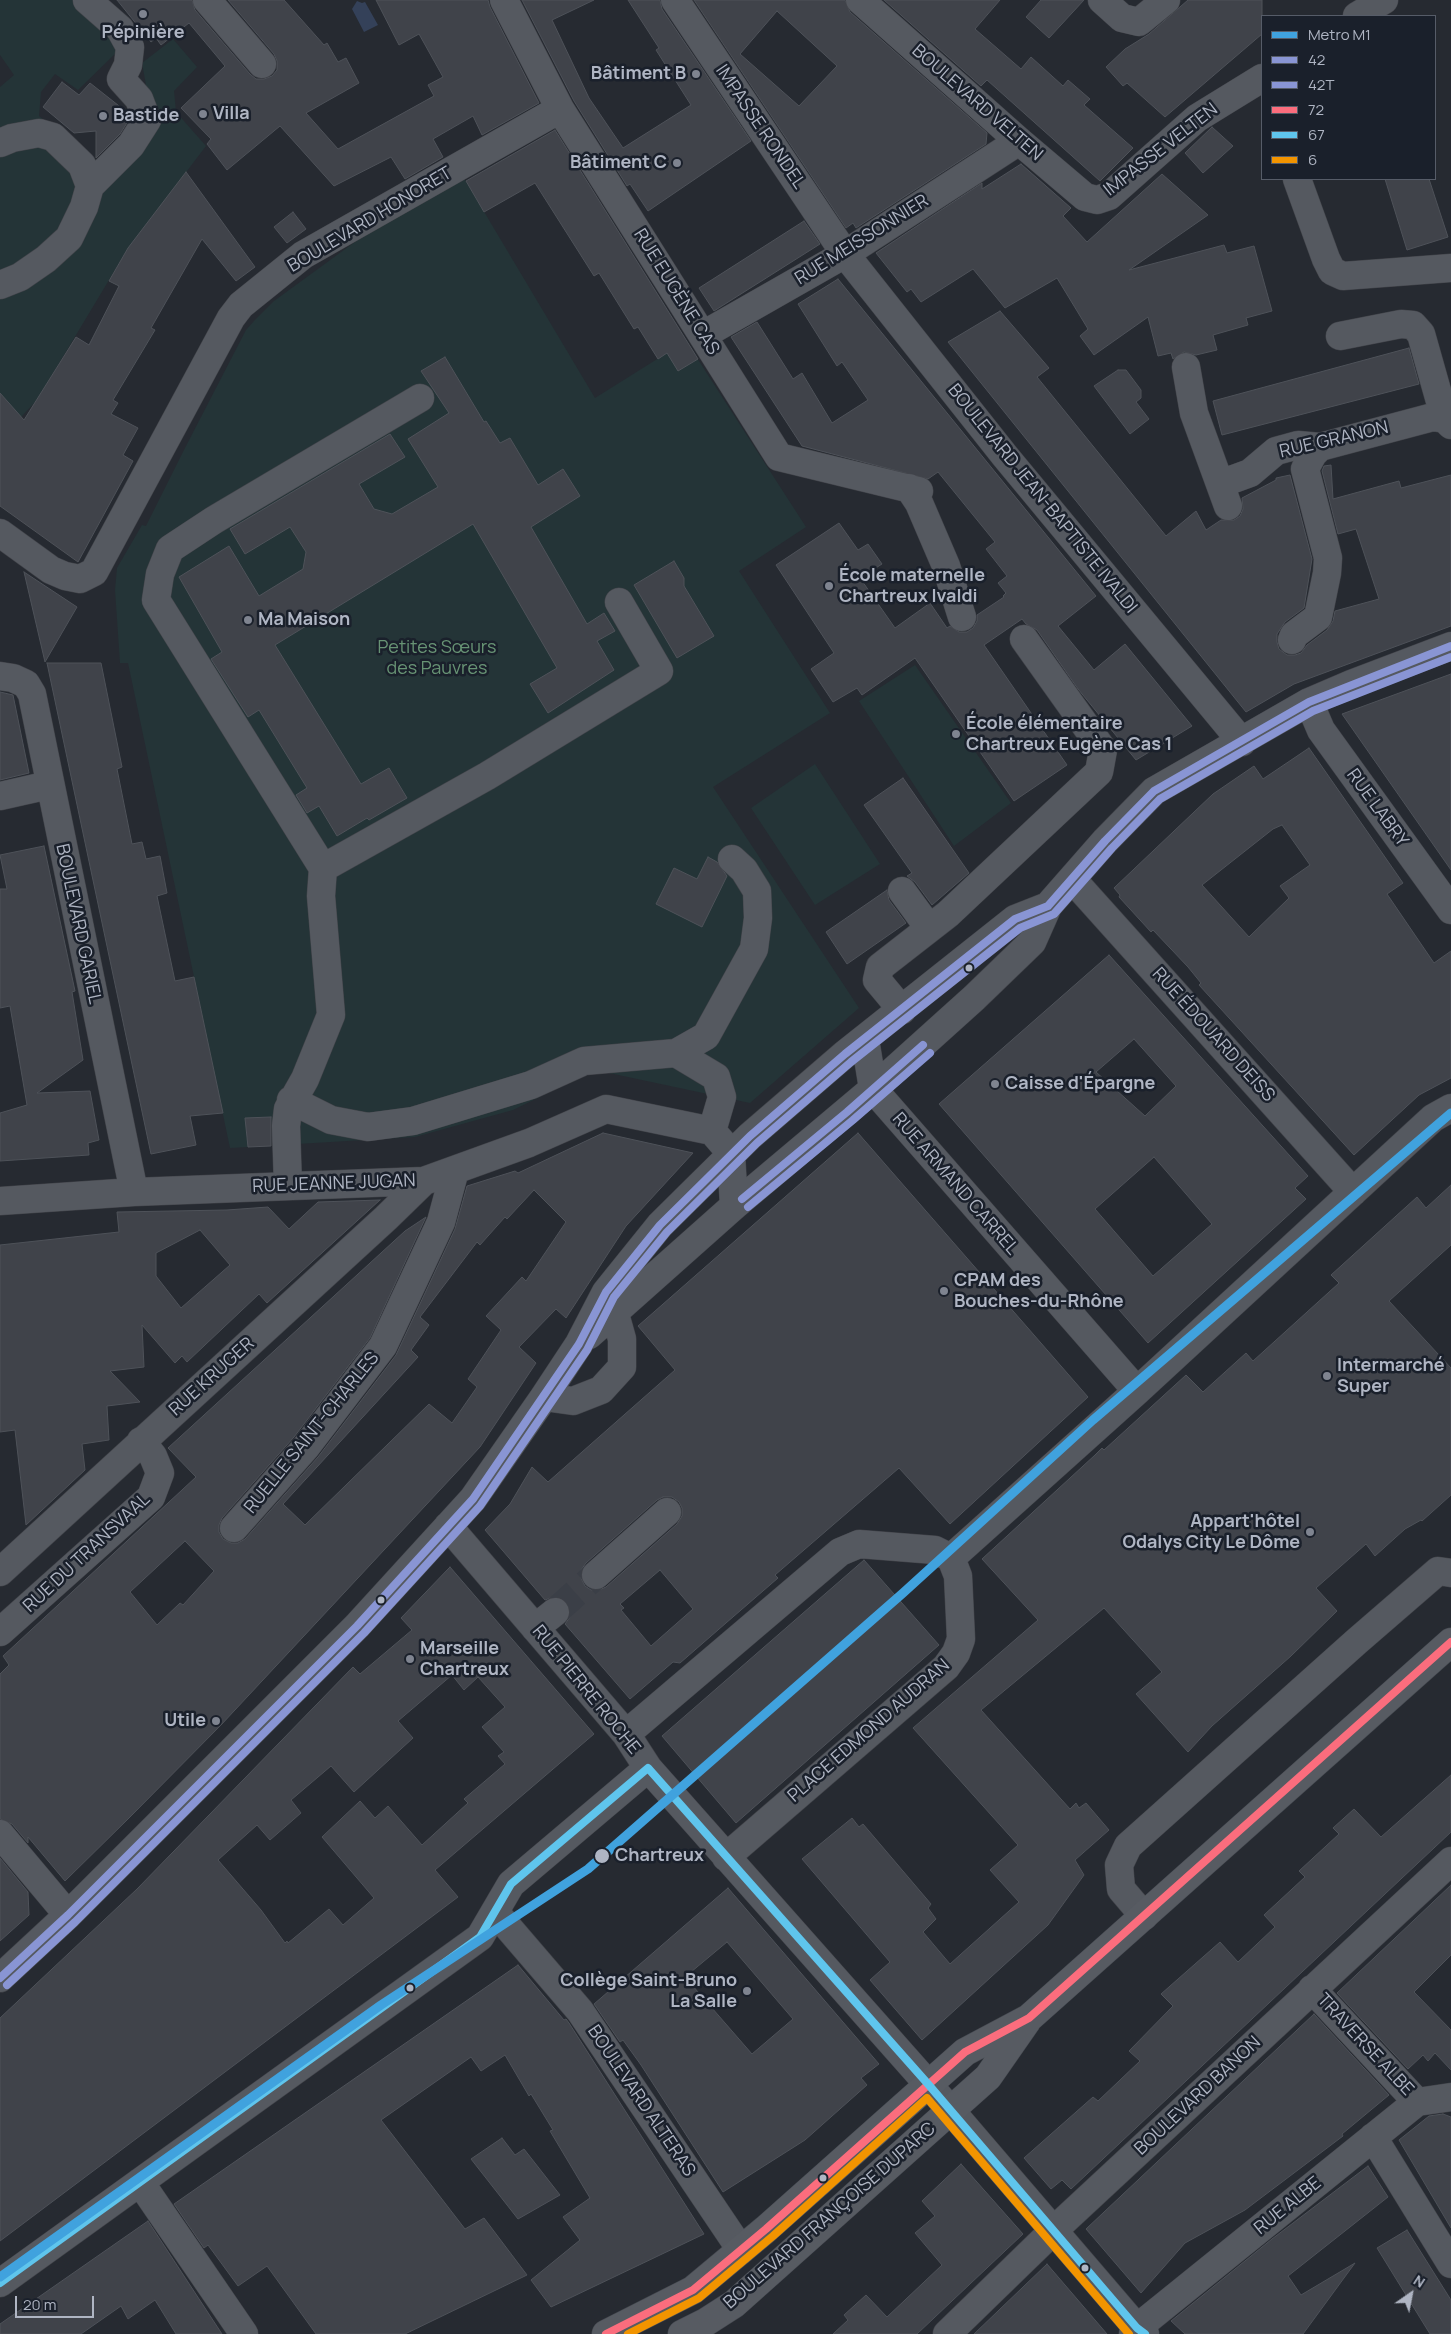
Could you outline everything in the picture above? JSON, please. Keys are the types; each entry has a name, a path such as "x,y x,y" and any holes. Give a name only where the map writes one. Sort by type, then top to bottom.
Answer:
{"main road":[{"path":"1029,2018 1451,1642"},
{"name":"BOULEVARD FRANÇOISE DUPARC","path":"606,2334 693,2290 741,2250 965,2052 1029,2018"},
{"name":"BOULEVARD FRANÇOISE DUPARC","path":"682,2334 706,2322 734,2304 988,2077 1029,2018"}],"street":[{"path":"0,285 20,277 46,259 69,238 84,207 90,186 131,145 147,120 139,99 122,79 128,65 130,47 120,29 87,0"},
{"path":"207,0 262,64"},
{"name":"RUE EUGÈNE CAS","path":"504,0 560,109 779,457 914,490 946,566 962,617"},
{"name":"IMPASSE RONDEL","path":"674,0 845,254"},
{"name":"BOULEVARD VELTEN","path":"860,0 1019,141 1086,196 1097,200"},
{"path":"1102,0 1122,18 1139,22 1166,0"},
{"path":"1359,15 1384,0"},
{"name":"IMPASSE VELTEN","path":"1097,200 1109,196 1197,118 1257,81"},
{"name":"BOULEVARD HONORET","path":"0,533 50,570 80,579 94,572 231,318 241,305 303,255 560,109"},
{"path":"0,143 12,138 39,133 53,138 82,165 90,186"},
{"name":"RUE MEISSONNIER","path":"703,335 845,254 1019,141"},
{"path":"1297,180 1332,271 1343,276 1451,268"},
{"name":"BOULEVARD JEAN-BAPTISTE IVALDI","path":"845,254 1005,456 1242,742"},
{"path":"1340,336 1401,324 1412,325 1421,334 1448,422"},
{"name":"RUE GRANON","path":"1186,367 1194,413 1224,495 1276,451 1298,445 1320,447 1433,416 1448,422"},
{"path":"288,1186 286,1126 288,1109 291,1100 305,1079 331,1015 321,896 323,868 156,600 160,574 170,549 214,520 420,398"},
{"path":"1292,640 1294,634 1318,617 1327,573 1328,558 1305,469 1313,454 1320,447"},
{"path":"323,868 487,776 659,671 619,602"},
{"path":"902,1010 877,980 880,967 948,914 1099,772 1103,750 1024,639"},
{"path":"579,1344 615,1314 734,1206 873,1089 974,998 1032,942 1048,906 1105,841 1154,791 1309,702 1451,646"},
{"name":"BOULEVARD GARIEL","path":"0,676 13,678 26,684 32,694 49,785 134,1192"},
{"name":"RUE LABRY","path":"1309,702 1321,730 1451,910"},
{"path":"0,796 49,785"},
{"path":"291,1100 331,1120 368,1127 422,1119 531,1084 584,1061 676,1053 706,1036 754,949 758,918 757,891 744,870 732,859"},
{"name":"RUE ÉDOUARD DEISS","path":"1072,879 1353,1192"},
{"path":"902,891 929,928"},
{"path":"0,1978 68,1915 357,1626 473,1499 502,1460 579,1344 606,1292 660,1225 731,1154 792,1098 1014,919 1048,906"},
{"path":"866,1039 873,1089"},
{"path":"676,1053 716,1077 722,1097 712,1131 731,1154 734,1206"},
{"name":"RUE ARMAND CARREL","path":"873,1089 1136,1391"},
{"path":"626,1734 840,1552 859,1544 935,1550 951,1558 1433,1118 1451,1108"},
{"name":"RUE JEANNE JUGAN","path":"0,1201 134,1192 424,1181 529,1143 606,1109 712,1131"},
{"name":"RUELLE SAINT-CHARLES","path":"234,1528 306,1447 383,1346 441,1222 455,1170"},
{"name":"RUE KRUGER","path":"0,1572 424,1181"},
{"path":"544,1397 572,1401 601,1390 622,1367 622,1339 615,1314"},
{"name":"RUE DU TRANSVAAL","path":"0,1632 151,1497 160,1473 153,1456 141,1441"},
{"path":"596,1575 667,1512"},
{"name":"RUE PIERRE ROCHE","path":"448,1526 545,1620 648,1768 928,2084 1138,2332"},
{"name":"PLACE EDMOND AUDRAN","path":"726,1857 946,1667 956,1653 961,1639 958,1576 951,1558"},
{"path":"1144,1916 1121,1888 1119,1865 1128,1846 1356,1642 1438,1572 1451,1573"},
{"path":"0,2283 480,1937 511,1884 648,1768"},
{"path":"0,1834 68,1915"},
{"name":"BOULEVARD BANON","path":"947,2334 1054,2231 1451,1861"},
{"name":"BOULEVARD ALTERAS","path":"495,1912 580,2011 741,2250"},
{"name":"TRAVERSE ALBE","path":"1312,1989 1417,2102"},
{"path":"1417,2102 1451,2097"},
{"name":"RUE ALBE","path":"1138,2332 1417,2102"},
{"path":"1373,2137 1451,2264"},
{"path":"140,2182 244,2334"}],"green space":[{"path":"0,0 77,0 120,49 78,90 55,74 41,92 39,116 110,172 135,148 133,106 146,85 142,63 173,39 197,67 174,91 176,112 206,146 127,250 37,400 21,417 0,393 0,87 14,75 0,55"},
{"name":"Petites Sœurs des Pauvres","path":"461,173 595,398 686,341 806,527 739,571 830,713 713,787 859,1008 750,1103 595,1070 513,1110 415,1137 297,1144 295,1125 272,1127 271,1117 253,1118 246,1130 248,1147 230,1148 128,663 120,663 115,590 117,568 142,525 146,526 246,330 274,301 370,231"},
{"path":"915,665 1011,803 954,846 859,701"},
{"path":"815,764 880,864 815,905 751,808"}],"water":[{"path":"357,1 365,2 378,25 364,32 352,9"}],"building":[{"path":"117,0 192,0 195,10 250,74 256,79 264,79 272,76 277,70 277,61 274,54 228,0 284,0 324,45 327,43 338,62 346,58 359,83 306,113 338,149 434,96 428,85 443,77 419,34 399,45 376,0 488,0 539,103 482,135 473,116 433,139 443,157 405,179 391,157 334,186 280,126 227,170 207,144 211,139 181,108 225,66 189,23 161,45 156,38 151,42"},
{"path":"522,0 594,0 552,20 589,98 623,148 691,105 656,50 659,48 628,0 660,0 662,9 751,141 648,211 630,184 627,186 574,101"},
{"path":"694,0 845,0 850,12 987,133 986,144 856,228 853,223 846,228","holes":["777,11 837,66 799,106 740,54"]},
{"path":"884,0 1000,0 975,29 1021,69 1031,57 1063,86 1068,80 1090,99 1084,105 1133,148 1100,181 987,80 981,86"},
{"path":"1041,0 1084,0 1049,38 1026,17"},
{"path":"1188,0 1262,0 1261,35 1165,117 1127,83 1123,86 1106,67 1125,49 1149,34"},
{"name":"Bastide","path":"62,82 79,95 90,83 128,113 130,118 120,134 96,158 96,131 74,133 43,107"},
{"path":"1212,127 1233,146 1203,173 1185,153"},
{"path":"555,130 698,359 678,371 667,353 658,359 638,327 634,329 599,273 594,276 535,183 484,212 466,181"},
{"path":"1021,164 1071,208 1063,216 1087,242 1162,174 1208,215 1129,270 1224,245 1227,253 1254,246 1272,311 1246,318 1248,325 1213,335 1217,350 1196,355 1184,352 1173,359 1171,353 1158,356 1148,317 1094,355 1080,336 1088,329 1057,278 1005,308 973,269 921,302 911,289 907,292 876,253 982,183 982,189"},
{"path":"186,172 255,267 236,281 202,239 151,328 155,330 113,400 118,403 111,414 138,428 123,455 133,461 78,562 0,506 0,393 24,420 76,337 89,345 119,286 109,281 128,248"},
{"path":"1385,180 1429,180 1448,237 1407,250"},
{"path":"293,212 306,229 287,243 274,227"},
{"path":"804,221 820,244 714,311 699,288"},
{"path":"838,279 1096,596 1058,626 1094,670 1125,644 1192,726 1136,760 1078,689 1037,630 1026,624 1022,619 984,645 1067,765 1014,801 915,658 862,695 857,688 833,702 811,669 834,653 776,565 839,523 858,550 868,544 882,564 860,578 895,628 930,603 947,628 950,626 959,632 967,632 973,628 977,621 977,615 1004,597 1006,593 998,583 1007,576 986,549 995,542 938,472 928,479 802,446 731,337 757,322 793,379 802,373 832,423 868,400 842,362 837,366 798,304"},
{"path":"1000,311 1049,368 1037,377 1166,536 1196,511 1206,530 1221,520 1234,520 1240,516 1243,509 1242,498 1276,480 1276,478 1290,475 1312,559 1304,608 1285,622 1277,634 1279,649 1287,655 1301,653 1307,645 1327,630 1333,621 1335,611 1379,599 1356,529 1338,534 1322,471 1324,466 1331,465 1333,499 1399,481 1401,488 1451,475 1451,626 1294,684 1246,712 948,342"},
{"path":"1409,348 1419,384 1222,435 1213,401"},
{"name":"Ma Maison","path":"445,357 484,422 486,421 500,443 510,438 538,485 563,469 580,496 531,527 587,624 604,613 615,631 597,641 614,670 548,713 530,684 557,668 473,524 275,645 361,784 389,768 407,798 369,820 367,818 337,836 319,806 307,813 296,795 307,788 259,710 248,717 211,659 222,652 179,577 229,546 259,596 303,569 306,552 290,527 245,554 230,529 390,434 405,457 359,484 374,509 392,514 438,487 408,439 449,413 421,371"},
{"path":"1118,370 1126,370 1141,390 1141,398 1136,402 1149,419 1130,434 1094,386"},
{"path":"674,561 684,578 684,586 714,636 677,658 634,585"},
{"path":"24,572 77,607 45,662"},
{"path":"47,663 101,663 122,767 117,769 132,844 142,842 146,859 160,856 167,893 157,896 175,981 194,977 223,1113 190,1116 196,1145 151,1154"},
{"path":"1451,674 1451,870 1342,714"},
{"path":"0,692 13,695 29,773 0,780"},
{"path":"1309,748 1403,883 1387,894 1434,963 1451,951 1451,1078 1419,1095 1354,1155 1199,985 1201,983 1188,967 1153,930 1151,932 1119,897 1120,895 1114,888 1213,794 1254,766 1263,779","holes":["1282,825 1310,865 1280,886 1289,898 1249,937 1202,885 1273,829"]},
{"path":"903,778 969,873 932,905 915,882 907,876 912,873 864,805"},
{"path":"44,846 75,991 72,992 83,1060 37,1093 90,1091 99,1140 88,1143 89,1155 0,1161 0,1113 27,1105 10,1006 0,1008 0,889 7,889 0,855"},
{"path":"708,857 717,862 727,876 702,927 656,904 674,868 697,879"},
{"path":"887,890 889,900 906,923 847,964 826,932"},
{"path":"1109,955 1308,1176 1295,1188 1306,1199 1148,1343 939,1104","holes":["1134,1039 1176,1086 1145,1116 1096,1072","1154,1157 1212,1224 1153,1276 1095,1209"]},
{"path":"271,1117 271,1146 248,1147 245,1118"},
{"path":"603,1133 693,1153 626,1226 566,1318 556,1309 519,1347 536,1363 480,1447 221,1725 65,1881 28,1837 28,1843 12,1824 0,1819 0,1674 9,1665 3,1656 196,1477 168,1448 405,1231 426,1217 370,1338 294,1437 222,1518 219,1532 223,1539 231,1543 238,1543 245,1539 318,1457 396,1355 455,1229 467,1186 515,1171 518,1173","holes":["534,1190 566,1222 526,1281 522,1277 486,1316 501,1330 468,1379 477,1387 452,1423 429,1404 305,1525 283,1504 418,1357 411,1350 429,1325 420,1317 477,1242 480,1245 505,1217 507,1219","185,1541 214,1571 183,1605 180,1603 157,1625 130,1592"]},
{"path":"858,1133 1088,1397 950,1524 899,1468 775,1575 778,1578 680,1663 673,1662 630,1699 565,1624 570,1617 567,1602 560,1597 545,1600 485,1530 510,1504 532,1467 548,1482 675,1370 638,1326","holes":["663,1497 672,1497 679,1502 682,1508 682,1516 677,1524 606,1587 599,1590 591,1590 585,1586 581,1578 581,1570 586,1563 657,1500","660,1570 693,1609 651,1646 621,1610 624,1608 620,1604"]},
{"path":"1451,1185 1451,1245 1389,1301 1451,1368 1451,1495 1422,1521 1405,1529 1375,1556 1366,1544 1316,1588 1337,1611 1291,1656 1212,1726 1188,1752 1136,1694 1162,1672 1104,1608 981,1710 1070,1809 1076,1803 1079,1808 1086,1803 1109,1830 1075,1860 1084,1875 1048,1925 922,2040 870,1980 890,1962 802,1859 852,1818 859,1827 863,1824 931,1904 928,1908 936,1919 923,1932 950,1964 1019,1902 990,1870 1018,1845 913,1728 1038,1620 982,1559 1102,1448 1104,1450 1186,1375 1203,1392 1246,1353 1253,1361 1339,1283 1331,1275 1417,1197 1426,1208"},
{"path":"380,1200 267,1303 259,1294 187,1362 182,1356 175,1363 142,1325 144,1367 110,1371 140,1402 107,1406 109,1440 82,1444 85,1470 26,1525 15,1430 0,1432 0,1245 119,1232 117,1212 227,1210 268,1207 289,1229 318,1202","holes":["200,1230 230,1265 181,1308 156,1276 156,1253"]},
{"path":"864,1560 939,1645 736,1823 662,1736"},
{"path":"450,1567 594,1734 435,1870 458,1897 0,2241 0,2018 137,1889 353,1667 360,1674 412,1630 401,1618","holes":["452,1675 464,1690 478,1677 505,1707 482,1727 504,1752 498,1756 505,1764 464,1799 468,1803 422,1845 388,1806 375,1818 360,1801 322,1837 374,1898 343,1925 329,1909 288,1943 287,1941 285,1943 261,1910 218,1860 257,1825 270,1840 301,1813 291,1800 331,1766 354,1792 413,1738 398,1721"]},
{"path":"1451,1775 1451,1832 1071,2189 1062,2180 1051,2189 1024,2158 1093,2097 1098,2101 1140,2061 1129,2051 1173,2006 1161,1994 1220,1942 1238,1962 1275,1927 1264,1915 1305,1877 1299,1871 1339,1834 1333,1828 1354,1809 1381,1837"},
{"path":"0,1858 28,1892 29,1915 0,1941"},
{"path":"1451,1885 1451,1955 1414,1992 1451,2030 1451,2070 1435,2053 1428,2061 1423,2055 1408,2069 1337,1993"},
{"path":"728,1888 879,2064 861,2078 867,2085 805,2140 723,2192 641,2065 623,2040 620,2042 594,2004","holes":["727,1942 793,2019 752,2054 685,1977"]},
{"path":"518,1965 564,2020 566,2019 569,2023 704,2234 551,2307 531,2280 580,2240 563,2217 590,2198 550,2131 553,2130 531,2094 529,2096 505,2055 481,2071 471,2057 381,2120 465,2229 484,2218 527,2275 405,2334 316,2334 267,2266 238,2286 208,2245 204,2248 174,2204"},
{"path":"1314,2014 1389,2095 1342,2134 1343,2136 1245,2210 1185,2243 1141,2293 1086,2229"},
{"path":"1443,2114 1451,2117 1451,2228 1399,2140 1429,2116"},
{"path":"502,2138 515,2155 524,2149 560,2195 518,2219 471,2159"},
{"path":"961,2164 1023,2234 917,2334 833,2334 848,2320 844,2315 866,2295 887,2317 942,2265 915,2233 935,2216 922,2201"},
{"path":"1368,2166 1388,2197 1288,2276 1301,2295 1355,2263 1303,2334 1185,2334 1171,2321 1272,2239"},
{"path":"148,2221 222,2334 176,2334 155,2300 128,2319 121,2306 81,2334 0,2334 0,2324"},
{"path":"1407,2230 1451,2300 1451,2334 1430,2334 1377,2248"},
{"path":"1047,2264 1107,2334 974,2334"}],"tunnel":[{"path":"555,1612 596,1575"}],"metro line":[{"name":"M1","path":"0,2277 381,2005 588,1869 903,1593 1093,1420 1451,1113"}],"transit line":[{"name":"42","path":"0,1978 68,1915 357,1626 473,1499 579,1344 606,1292 660,1225 750,1136 845,1054 1015,919 1048,906 1105,841 1154,791 1309,702 1451,646"},
{"name":"42T","path":"7,1985 75,1922 364,1633 480,1506 587,1350 614,1297 667,1232 757,1143 851,1062 1020,928 1054,914 1112,848 1160,799 1313,711 1451,657"},
{"name":"42","path":"742,1199 847,1112 923,1045"},
{"name":"42T","path":"748,1207 930,1053"},
{"name":"72","path":"606,2334 693,2290 766,2229 965,2052 1029,2018 1451,1642"},
{"name":"67","path":"0,2283 480,1937 511,1884 648,1768 928,2084 1137,2328 1145,2334"},
{"name":"6","path":"628,2334 699,2298 773,2236 927,2098 1129,2334"}],"place":[{"name":"Pépinière","path":"143,14"},
{"name":"Bâtiment B","path":"696,74"},
{"name":"Villa","path":"203,114"},
{"name":"Bastide","path":"103,116"},
{"name":"Bâtiment C","path":"677,163"},
{"name":"École maternelle Chartreux Ivaldi","path":"829,586"},
{"name":"Ma Maison","path":"248,620"},
{"name":"École élémentaire Chartreux Eugène Cas 1","path":"956,734"},
{"name":"Caisse d'Épargne","path":"995,1084"},
{"name":"CPAM des Bouches-du-Rhône","path":"944,1291"},
{"name":"Intermarché Super","path":"1327,1376"},
{"name":"Appart'hôtel Odalys City Le Dôme","path":"1310,1532"},
{"name":"Marseille Chartreux","path":"410,1659"},
{"name":"Utile","path":"216,1721"},
{"name":"Chartreux","path":"602,1856"},
{"name":"Collège Saint-Bruno La Salle","path":"747,1991"}]}
